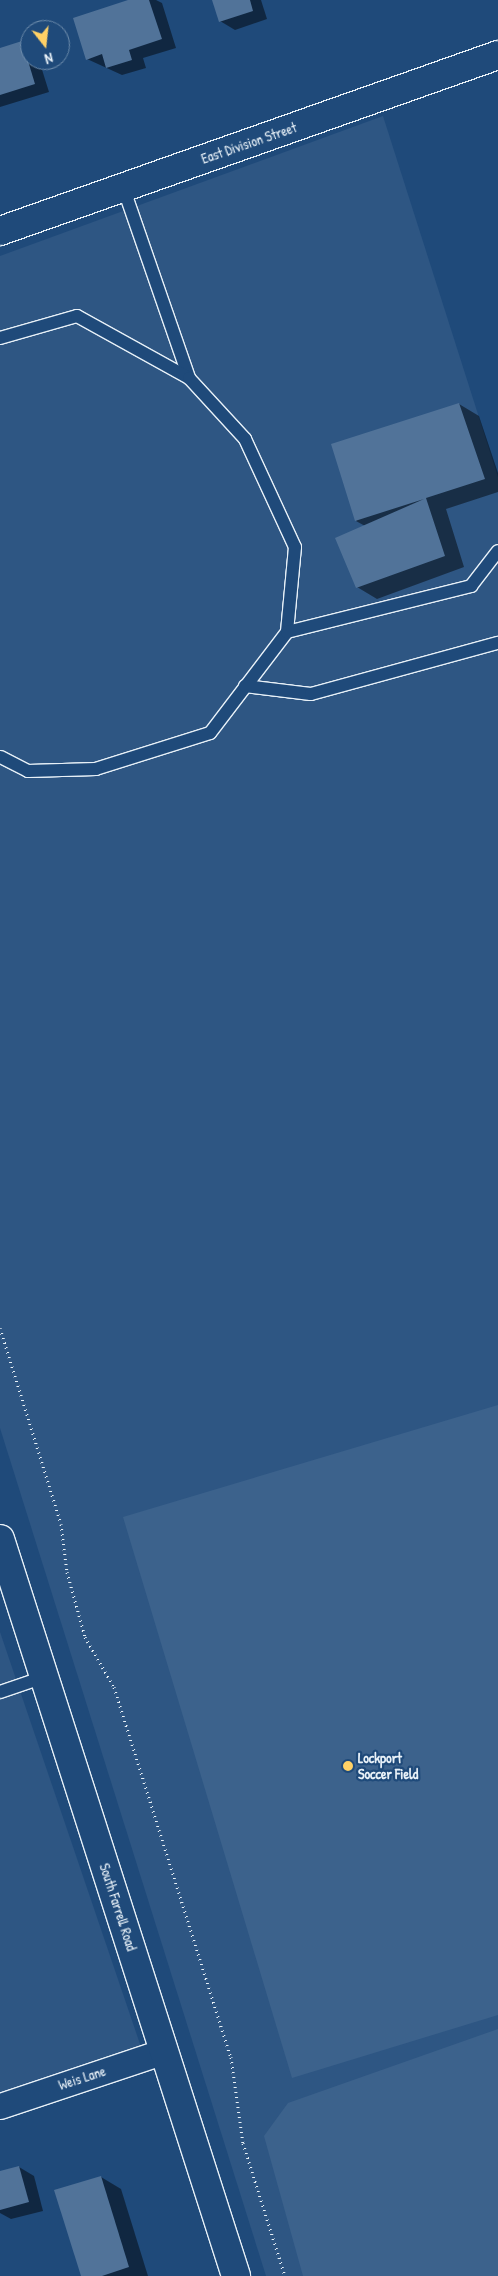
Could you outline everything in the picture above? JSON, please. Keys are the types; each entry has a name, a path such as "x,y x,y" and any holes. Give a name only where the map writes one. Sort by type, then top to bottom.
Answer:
{"street":[{"name":"East Division Street","path":"0,230 498,55"},
{"name":"South Farrell Road","path":"0,1539 236,2276"},
{"name":"Weis Lane","path":"0,2106 164,2051"}],"lane":[{"path":"123,187 189,378"},
{"path":"0,338 76,316 189,378 245,439 295,547 287,632 210,733 96,769 28,771 0,757"},
{"path":"287,632 470,586 498,551"},
{"path":"245,686 311,694 498,643"},
{"path":"0,1692 44,1677"}],"path":[{"path":"0,1328 61,1524 67,1572 85,1637 114,1686 231,2057 243,2143 285,2276"}],"shaded area":[{"path":"383,116 498,477 498,2276 266,2276 0,1428 0,256"},
{"name":"Lockport Soccer Field","path":"498,1405 498,2015 292,2078 123,1517"},
{"path":"0,1632 141,2047 0,2093"},
{"path":"498,2029 498,2276 303,2276 264,2136 288,2103"}],"building":[{"path":"128,0 149,0 162,39 129,50 132,60 106,68 102,54 86,60 73,18"},
{"path":"212,0 250,0 253,11 219,22"},
{"path":"20,42 20,70 31,70 35,84 0,95 0,48"},
{"path":"459,403 485,479 426,498 445,556 356,588 335,538 424,499 355,521 331,444"},
{"path":"19,2166 29,2202 0,2210 0,2171"},
{"path":"101,2176 129,2267 102,2276 81,2276 54,2190"}],"place":[{"name":"Lockport Soccer Field","path":"348,1766"}]}
